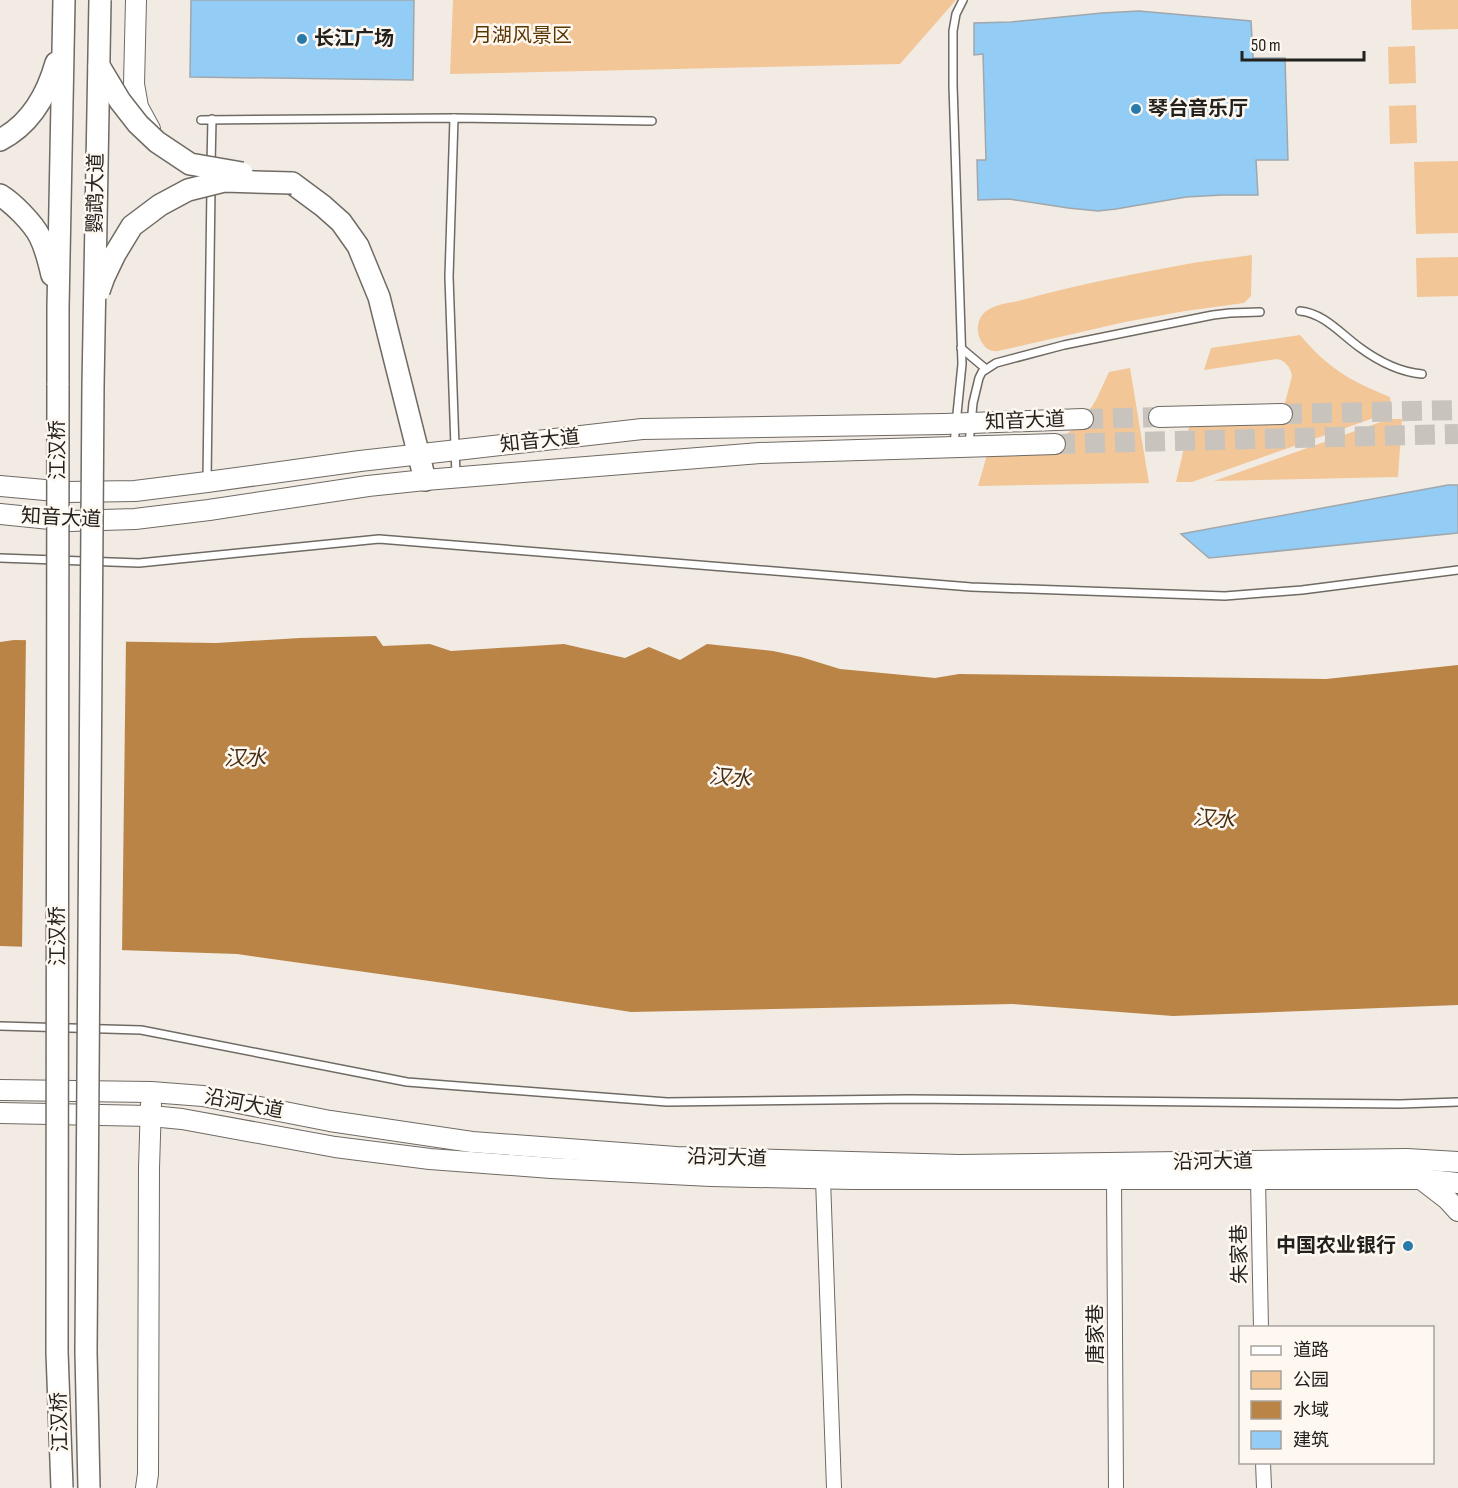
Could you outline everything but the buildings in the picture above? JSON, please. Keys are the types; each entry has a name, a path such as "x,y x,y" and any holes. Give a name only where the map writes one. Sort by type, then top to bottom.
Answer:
{"main road":[{"name":"鹦鹉大道","path":"58,385 64,0"},
{"name":"鹦鹉大道","path":"93,386 100,0"},
{"path":"135,0 135,84 138,107 157,142"},
{"path":"0,140 7,137 33,114 51,83 63,39"},
{"path":"98,66 138,124 157,142 190,164 292,183 341,222 358,246 379,297 425,480"},
{"path":"94,306 104,277 132,225 160,205 188,190 224,181 292,183"},
{"path":"0,195 26,219 40,236 48,259 58,308"},
{"name":"江汉桥","path":"58,385 57,1352 62,1488"},
{"name":"江汉桥","path":"89,1488 87,1340 93,386"},
{"path":"1159,417 1282,414"},
{"name":"知音大道","path":"0,486 67,492 135,491 360,461 642,429 1083,419"},
{"name":"知音大道","path":"0,514 70,521 135,519 368,486 456,477 760,453 1055,444"},
{"name":"沿河大道","path":"0,1090 152,1092 203,1096 330,1121 472,1142 676,1157 959,1165 1407,1159 1458,1162"},
{"path":"146,1488 148,1474 149,1168 152,1092"},
{"name":"沿河大道","path":"0,1113 151,1116 182,1119 335,1147 430,1159 597,1171 823,1179 1421,1179 1458,1184"},
{"path":"1421,1179 1447,1199 1458,1209 1458,1212"}],"street":[{"path":"823,1179 834,1488"},
{"name":"唐家巷","path":"1114,1179 1116,1488"},
{"name":"朱家巷","path":"1258,1179 1261,1326"},
{"path":"1263,1464 1264,1488"}],"lane":[{"path":"961,447 962,348 953,32 956,14 963,0"},
{"path":"454,118 449,278 456,477"},
{"path":"201,120 454,118 652,121"},
{"path":"207,482 212,119"},
{"path":"1300,311 1316,315 1378,360 1401,370 1422,374"},
{"path":"961,447 963,423 979,378 982,372 996,363 1138,330 1230,313 1260,312"},
{"path":"962,348 986,369"},
{"path":"0,558 139,563 379,539 971,587 1225,596 1302,590 1458,570"},
{"path":"0,1026 141,1030 407,1082 667,1102 909,1099 1401,1104 1458,1102"}],"green space":[{"name":"月湖风景区","path":"453,0 956,0 900,64 450,74"},
{"path":"1411,0 1458,0 1458,29 1412,30"},
{"path":"1415,46 1416,83 1389,84 1388,47"},
{"path":"1416,105 1417,143 1390,144 1389,106"},
{"path":"1458,161 1458,233 1416,234 1414,162"},
{"path":"1252,255 1251,296 1244,303 1125,322 998,351 987,349 979,337 978,325 983,314 1001,304 1129,275"},
{"path":"1458,257 1458,296 1417,297 1416,258"},
{"path":"1300,335 1321,357 1340,372 1390,397 1391,412 1192,482 1176,482 1189,427 1277,423 1281,418 1292,376 1287,365 1277,359 1204,370 1211,348"},
{"path":"1130,368 1149,483 978,486 987,455 1055,444 1089,411 1109,372"},
{"path":"1389,419 1402,419 1398,477 1214,481"}],"water":[{"name":"汉水","path":"376,636 383,646 430,644 451,651 564,644 625,658 649,647 680,660 707,644 773,651 840,669 935,678 959,674 1326,679 1458,665 1458,1005 1173,1016 1013,1004 631,1012 237,954 0,946 0,642 14,640 216,643"}],"pier":[{"path":"26,637 126,639 122,953 22,950"}],"tunnel":[{"path":"1282,414 1458,410"},
{"path":"1083,419 1159,417"},
{"path":"1055,444 1458,434"}],"place":[{"name":"长江广场","path":"302,39"},
{"name":"琴台音乐厅","path":"1136,109"},
{"name":"中国农业银行","path":"1408,1246"}]}
